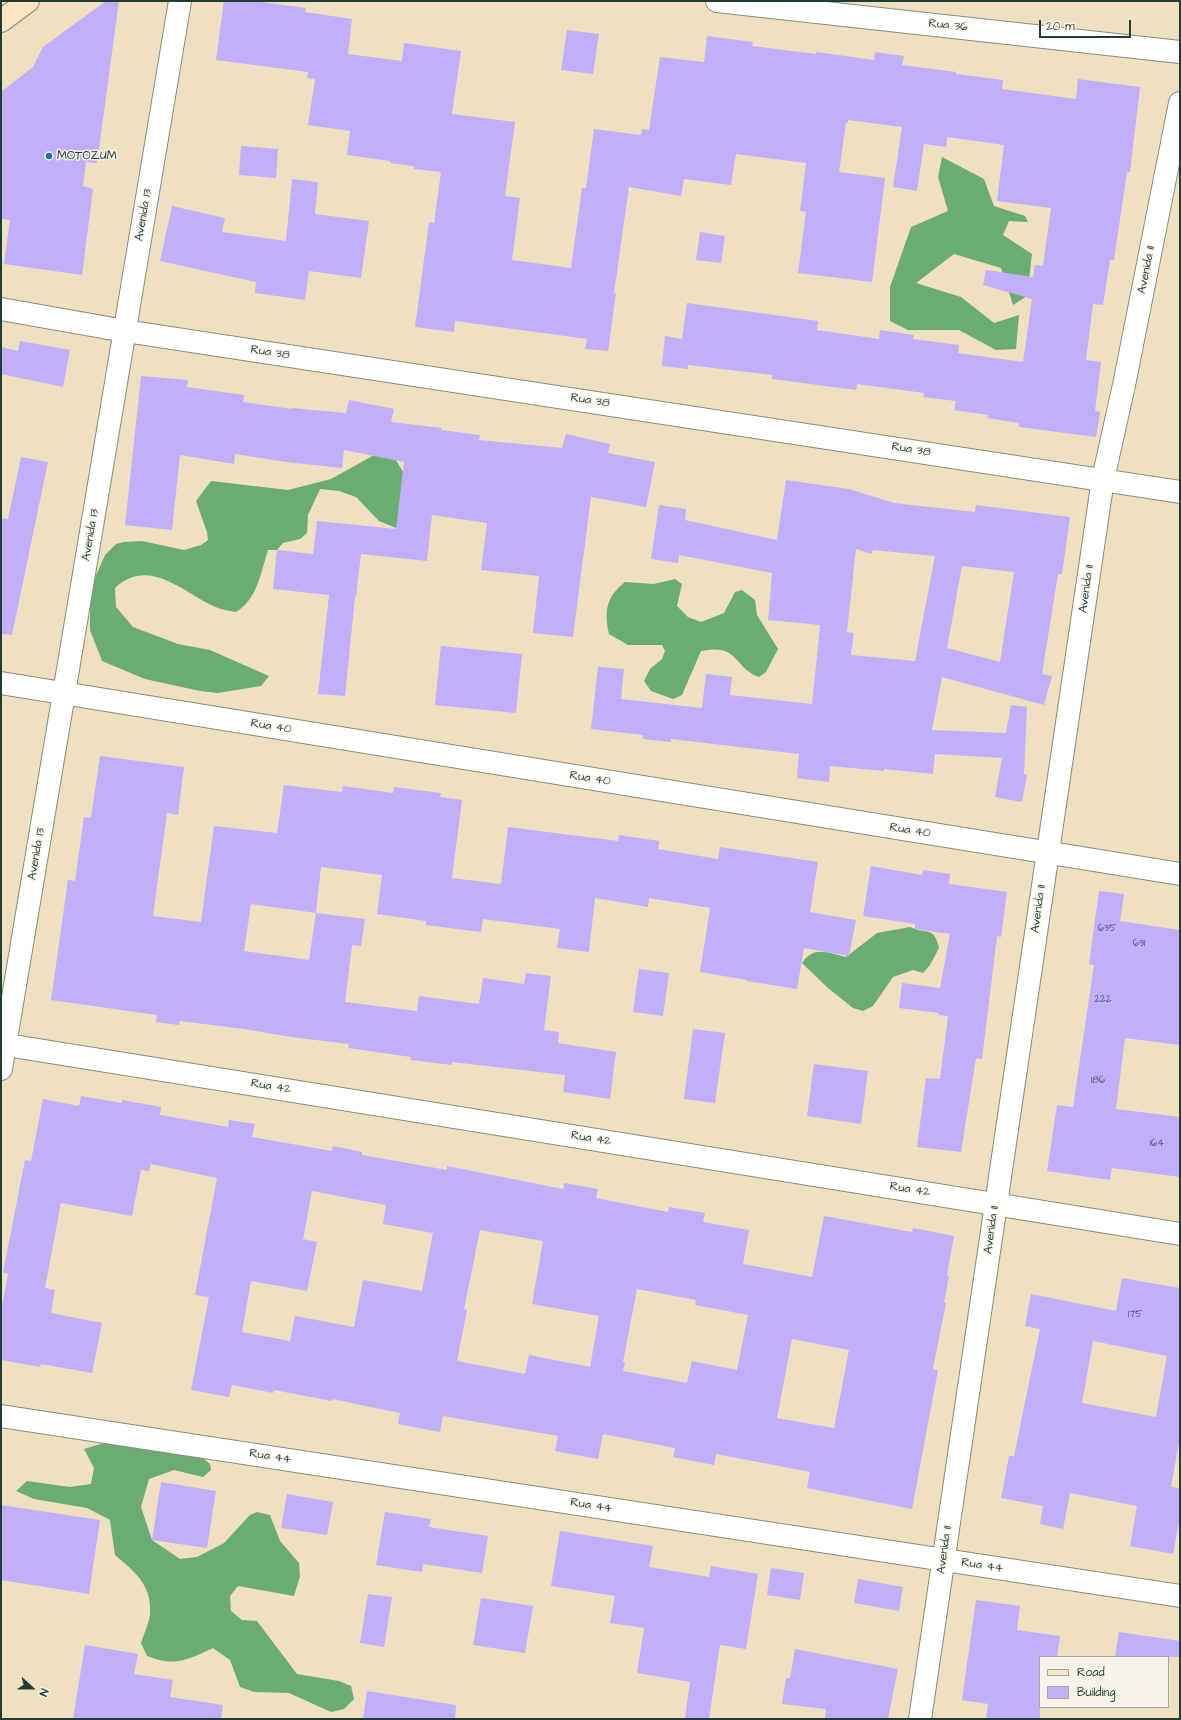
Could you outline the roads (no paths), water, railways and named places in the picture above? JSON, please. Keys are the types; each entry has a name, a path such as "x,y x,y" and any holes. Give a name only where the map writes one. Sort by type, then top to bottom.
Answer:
{"main road":[{"path":"1,21 28,1"}],"street":[{"name":"Avenida 13","path":"1,1069 3,1044 64,694 180,1"},
{"name":"Rua 36","path":"717,1 1180,52"},
{"name":"Avenida 11","path":"920,1719 1103,479 1124,385 1180,103"},
{"name":"Rua 38","path":"1,309 125,331 1103,479 1180,492"},
{"name":"Rua 40","path":"1,683 1180,874"},
{"name":"Rua 42","path":"3,1044 1180,1234"},
{"name":"Rua 44","path":"1,1416 1180,1596"}],"place":[{"name":"MOTOZUM","path":"49,156"}]}
